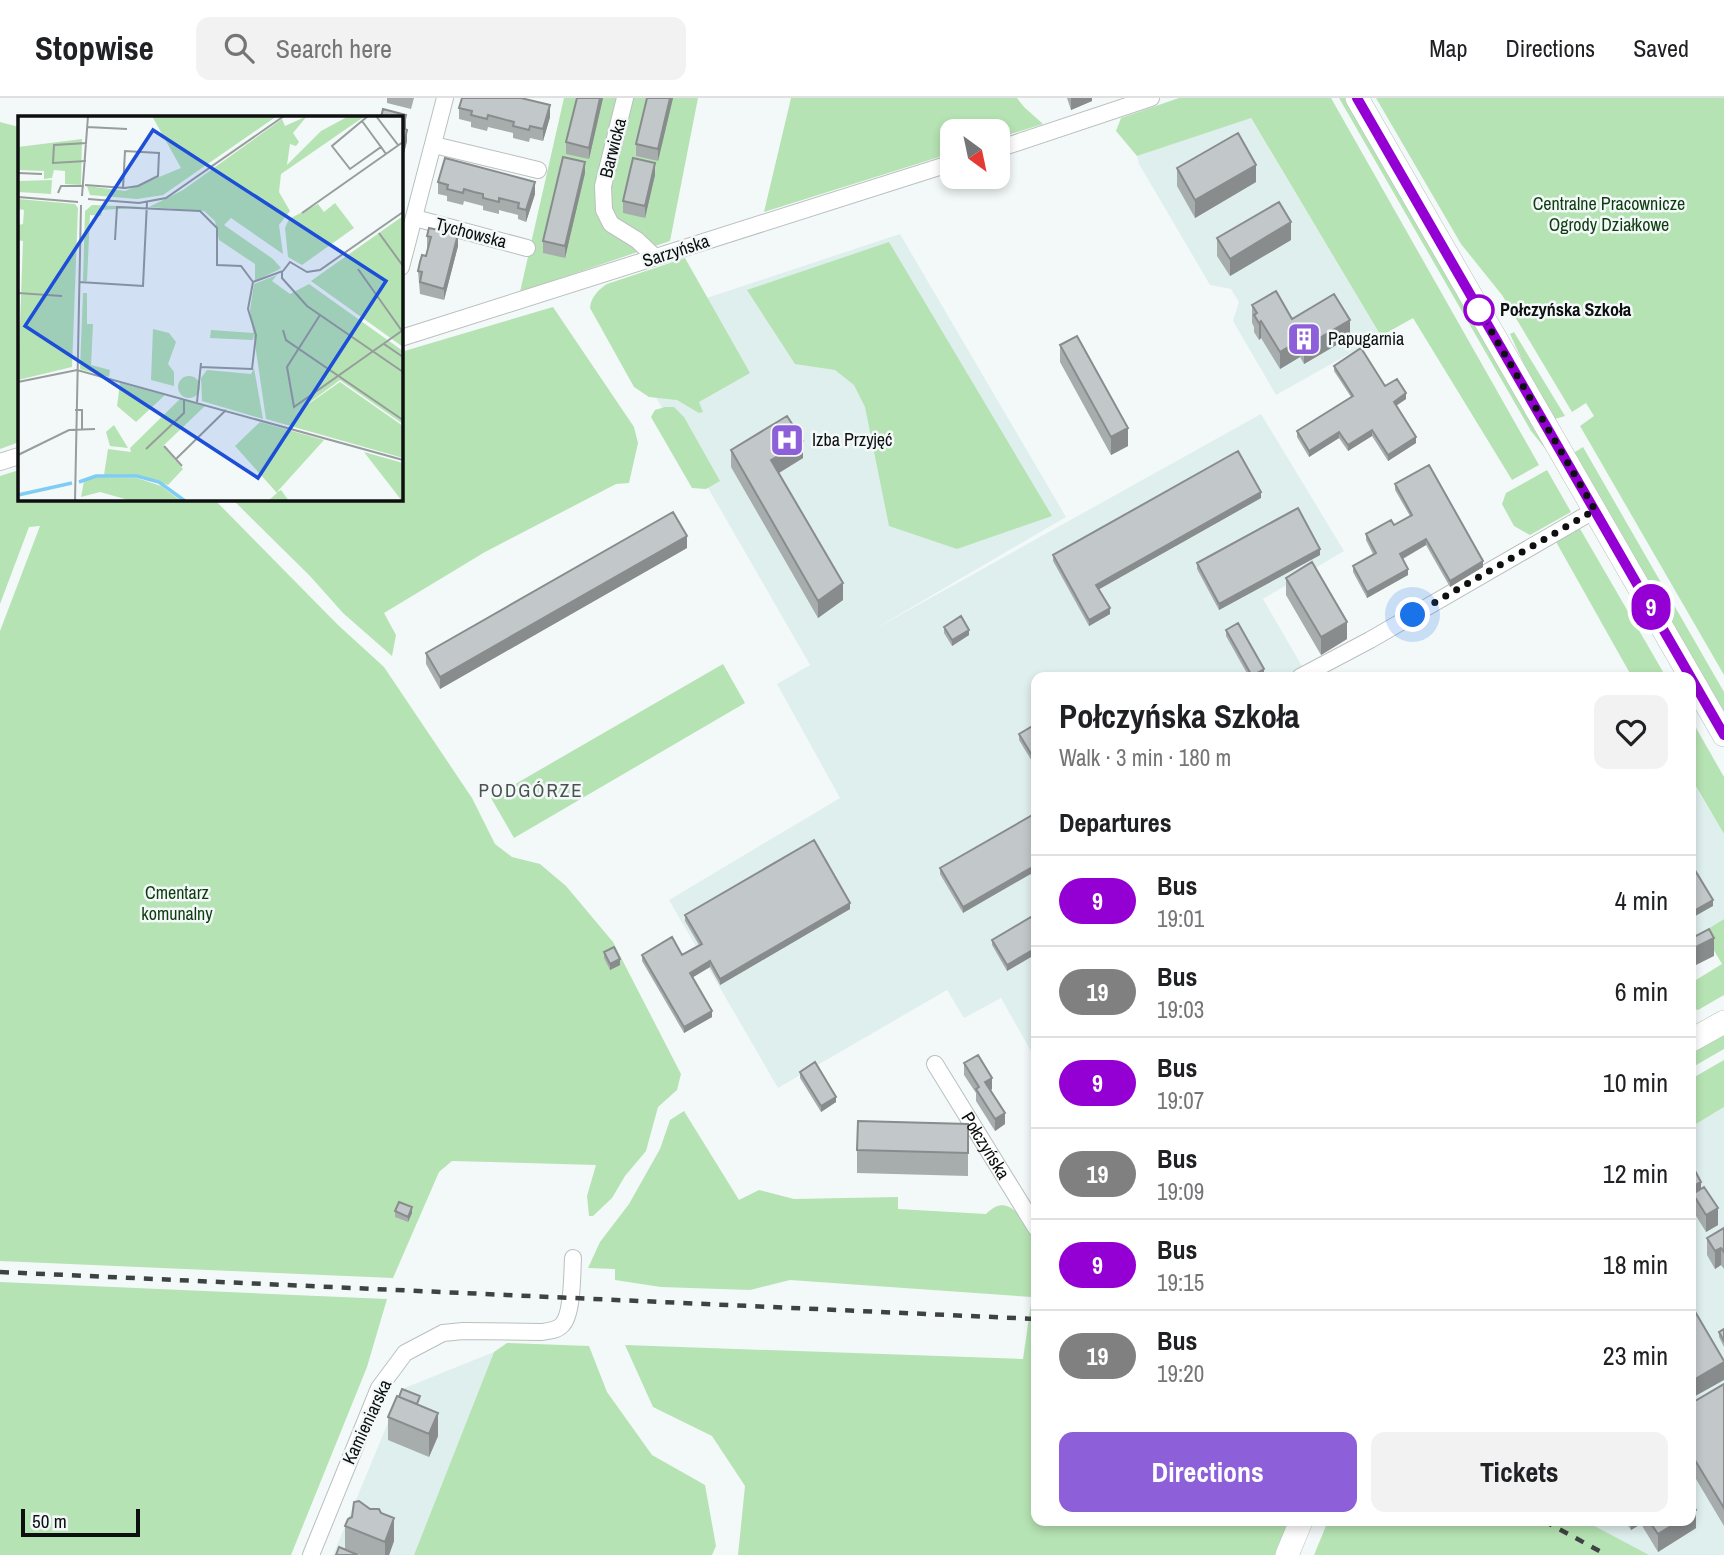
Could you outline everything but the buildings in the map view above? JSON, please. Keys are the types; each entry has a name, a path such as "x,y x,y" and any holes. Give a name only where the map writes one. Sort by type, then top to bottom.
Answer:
{"main road":[{"path":"1357,98 1688,672"},
{"path":"1696,686 1724,735"},
{"path":"1696,1038 1724,1022"},
{"path":"1287,1555 1299,1526"}],"street":[{"name":"Tychowska","path":"402,264 445,98"},
{"name":"Barwicka","path":"625,98 603,186 604,210 611,224 637,240 655,257"},
{"path":"1010,145 1151,98"},
{"path":"434,145 538,170"},
{"name":"Sarzyńska","path":"402,338 940,167"},
{"name":"Tychowska","path":"415,218 527,248"},
{"path":"0,462 18,456"},
{"path":"1310,672 1382,634 1595,510"},
{"name":"Połczyńska","path":"935,1064 1031,1220"},
{"name":"Kamieniarska","path":"311,1555 379,1388 405,1353 443,1333 541,1332 552,1331 561,1326 565,1322 570,1298 573,1258"}],"shaded area":[{"path":"1250,117 1381,336 1276,395 1233,321 1239,302 1231,289 1210,285 1139,164 1137,156"},
{"path":"900,234 1066,517 871,631 1261,414 1344,551 1263,599 1303,668 1295,672 1031,672 1031,1051 1001,998 964,1018 947,990 778,1088 669,900 840,798 777,684 810,665 616,328"},
{"path":"1696,788 1724,834 1724,919 1696,936"},
{"path":"1724,1107 1724,1555 1647,1555 1592,1526 1696,1526 1696,1124"},
{"path":"494,1352 414,1555 333,1555 402,1389"}],"green space":[{"path":"564,98 698,98 670,241 520,292"},
{"path":"791,98 1017,98 1043,124 1010,134 1010,119 940,119 940,157 764,212"},
{"path":"1179,98 1331,98 1539,465 1512,480 1413,318 1381,336 1251,118 1137,156 1116,131 1121,118"},
{"path":"1339,98 1347,98 1551,456 1531,431"},
{"name":"Centralne Pracownicze Ogrody Działkowe","path":"1376,98 1724,98 1724,675 1580,426 1594,416 1586,403 1572,412 1502,295 1461,244"},
{"path":"0,122 18,127 18,442 0,449"},
{"path":"889,242 1052,516 957,549 889,526 865,407 854,385 835,370 795,364 747,290"},
{"path":"685,258 750,373 699,402 703,412 699,413 677,400 649,397 634,387 590,308 596,294 607,284"},
{"path":"553,307 634,427 638,443 629,483 616,484 485,552 384,613 396,635 392,656 343,613 310,576 233,500 402,500 402,352"},
{"path":"1514,332 1565,416 1555,419 1538,395 1510,334"},
{"path":"674,407 684,417 720,481 706,489 692,488 651,417 655,410"},
{"path":"1583,447 1724,692 1724,719 1572,454"},
{"name":"Cmentarz komunalny","path":"18,470 18,500 215,500 338,625 384,667 472,798 495,844 512,857 540,864 566,886 613,942 681,1074 677,1090 658,1107 646,1151 625,1176 612,1198 593,1216 589,1216 587,1196 596,1165 452,1161 439,1172 393,1278 0,1261 0,631 40,526 29,527 0,604 0,476"},
{"path":"1547,470 1571,512 1530,535 1514,526 1502,504 1506,493"},
{"path":"1579,527 1663,672 1629,672 1555,540"},
{"path":"723,664 745,703 514,838 491,798"},
{"path":"1696,728 1724,777 1724,834 1696,786"},
{"path":"1724,919 1724,995 1698,1010 1696,980 1722,964 1703,932"},
{"path":"1724,1031 1724,1049 1696,1065 1696,1047"},
{"path":"1724,1060 1724,1107 1696,1124 1696,1076"},
{"path":"684,1111 739,1200 759,1190 794,1199 898,1197 898,1209 986,1214 995,1207 1010,1207 1031,1234 1031,1297 790,1280 750,1290 661,1287 615,1280 615,1269 588,1268 600,1242 629,1204 660,1149 670,1120"},
{"path":"0,1282 387,1299 367,1367 291,1555 0,1555"},
{"path":"1031,1304 1031,1526 1290,1526 1278,1555 738,1555 745,1486 712,1436 653,1407 625,1345 1023,1359"},
{"path":"507,1343 589,1346 607,1392 652,1455 705,1485 716,1546 712,1555 414,1555 494,1352"},
{"path":"1326,1526 1594,1526 1649,1555 1314,1555"}],"railway":[{"path":"0,1272 1031,1319"},
{"path":"1553,1526 1607,1555"}],"bus line":[{"name":"9","path":"1357,98 1688,672"},
{"name":"9","path":"1696,686 1724,735"}],"place":[{"name":"Połczyńska Szkoła","path":"1479,310"},
{"name":"Papugarnia","path":"1304,339"},
{"name":"Izba Przyjęć","path":"787,440"}],"district":[{"name":"PODGÓRZE","path":"531,790"}],"route":[{"path":"1413,615 1595,510 1479,310"}]}
